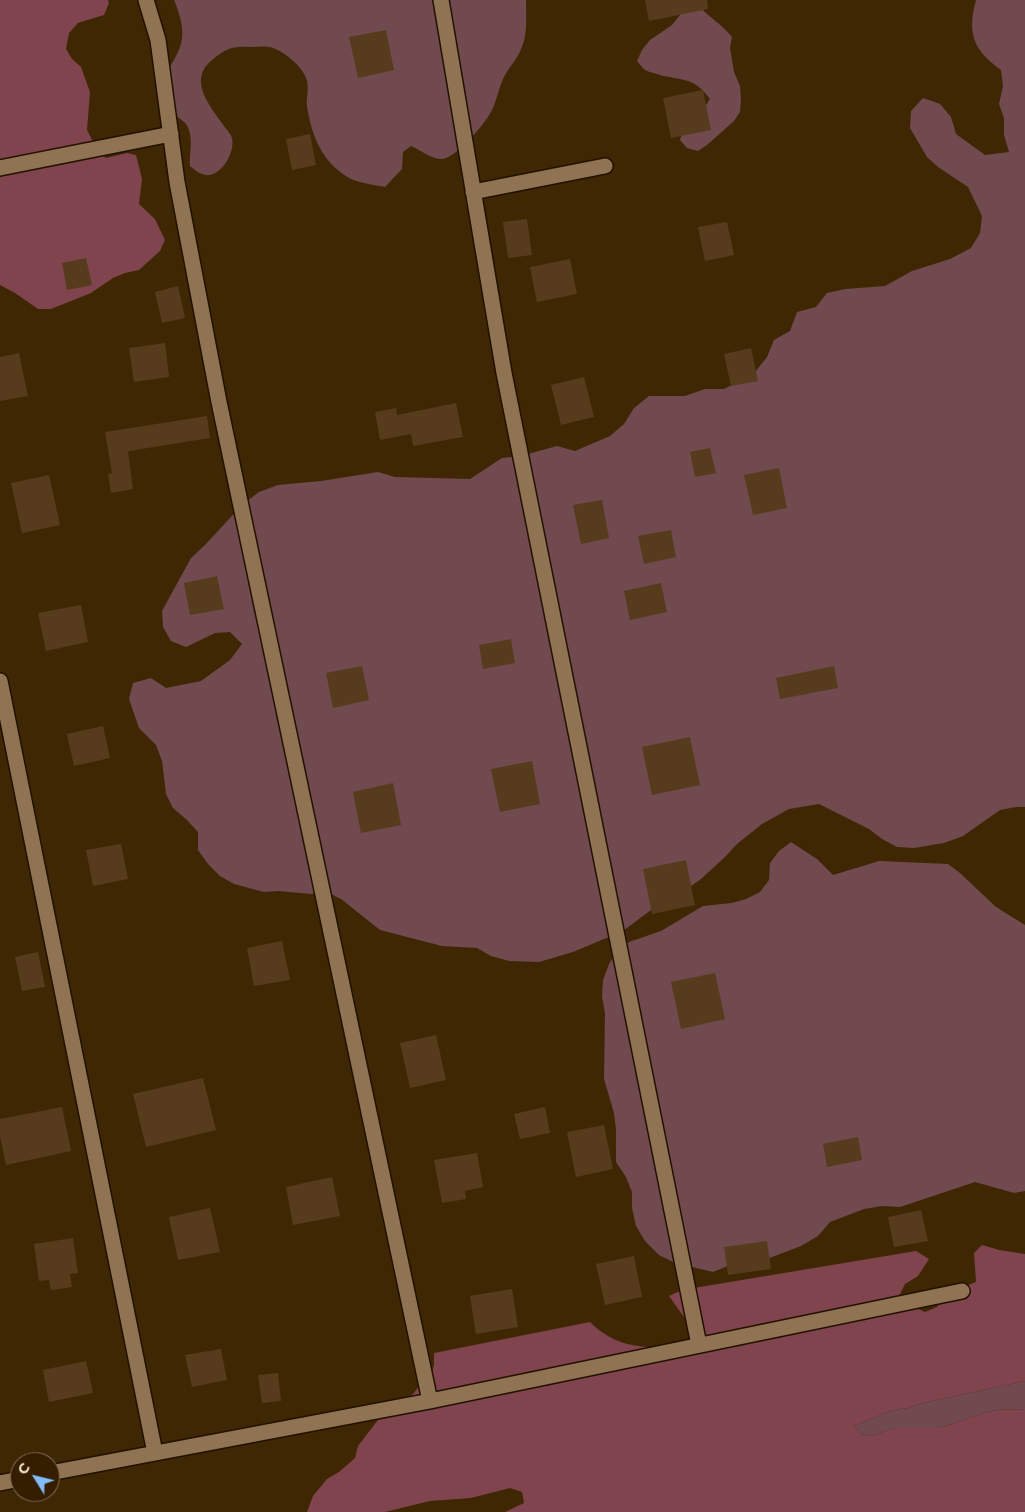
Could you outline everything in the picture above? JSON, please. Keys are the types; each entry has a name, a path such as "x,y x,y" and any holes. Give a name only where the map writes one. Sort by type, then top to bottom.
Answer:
{"street":[{"path":"146,0 158,40 177,182 219,402 430,1401"},
{"path":"441,0 504,373 698,1345"},
{"path":"0,168 170,134"},
{"path":"473,192 605,166"},
{"path":"0,681 155,1453"},
{"path":"60,1471 430,1401 962,1291"}],"shaded area":[{"path":"0,0 108,0 109,3 104,15 78,23 69,33 66,49 72,59 81,67 90,92 87,130 98,151 106,158 127,153 136,155 142,179 139,204 155,219 165,240 160,251 139,270 113,278 91,293 51,309 38,309 0,285"},
{"path":"174,0 526,0 526,32 521,49 503,79 490,114 471,138 456,152 443,159 431,156 411,146 403,152 402,169 385,187 351,179 341,173 326,158 320,149 309,118 307,81 302,70 292,60 280,51 269,47 238,47 229,49 212,60 205,68 201,76 201,84 207,102 231,135 232,149 220,170 210,175 204,175 190,166 191,139 188,127 171,110 159,84 181,45 182,26"},
{"path":"976,0 1025,0 1025,807 1000,810 963,836 944,843 914,848 897,847 869,829 819,804 789,809 762,824 737,844 701,879 674,898 659,904 623,931 573,952 539,962 509,961 491,956 477,948 442,946 380,930 341,899 327,892 311,894 278,891 264,892 234,884 220,876 198,850 198,832 173,808 166,794 162,761 156,745 139,728 129,699 133,683 151,678 166,688 201,681 230,660 242,644 230,632 215,633 186,647 171,641 163,627 162,611 191,558 242,505 259,492 278,485 321,481 378,472 395,477 470,479 502,458 521,456 557,446 575,451 610,436 624,424 634,408 649,396 685,396 705,389 724,389 756,371 767,357 774,340 790,331 797,312 816,307 827,293 845,289 885,286 912,271 950,259 971,248 980,233 982,216 968,187 938,167 927,157 910,128 911,111 923,98 940,104 951,117 956,134 985,155 1009,152 1004,135 1004,118 999,104 1003,86 1001,70 984,55 978,48 975,40 972,22"},
{"path":"680,2 696,2 732,37 730,48 734,72 740,86 740,112 734,121 698,151 687,148 680,140 684,128 703,110 710,99 693,83 648,71 637,61 642,50 650,40 672,25 680,15"},
{"path":"791,842 817,859 833,875 879,861 948,864 996,907 1025,925 1025,1191 1014,1193 975,1182 900,1207 882,1206 864,1209 830,1222 818,1236 801,1246 767,1259 730,1265 713,1272 675,1263 659,1255 645,1241 636,1226 632,1208 632,1192 626,1177 616,1162 614,1113 604,1079 605,1013 602,997 603,980 609,964 617,951 629,942 661,931 703,906 732,903 760,892 769,880 770,863 779,851"},
{"path":"982,1245 1025,1254 1025,1381 893,1410 854,1426 861,1434 871,1436 894,1428 940,1428 986,1412 1025,1409 1025,1512 505,1512 524,1503 522,1492 510,1488 471,1498 430,1501 385,1512 307,1512 313,1496 327,1479 339,1472 355,1458 358,1446 381,1416 413,1394 431,1375 434,1365 434,1353 590,1322 608,1336 627,1344 649,1347 672,1345 690,1338 691,1327 669,1296 682,1290 916,1251 929,1259 918,1276 905,1284 899,1296 912,1306 925,1312 937,1307 950,1292 976,1282 974,1253"},
{"path":"1025,1381 1025,1409 986,1412 940,1428 894,1428 871,1436 861,1434 854,1426 893,1410"}],"building":[{"path":"645,0 707,0 708,9 649,21"},
{"path":"386,30 394,70 358,78 349,37"},
{"path":"703,90 711,130 671,138 663,98"},
{"path":"310,134 316,165 292,170 286,139"},
{"path":"527,219 532,255 508,258 503,222"},
{"path":"727,222 734,255 705,261 698,227"},
{"path":"86,258 92,285 67,290 62,263"},
{"path":"570,259 577,294 537,302 530,267"},
{"path":"178,286 185,318 162,323 155,292"},
{"path":"165,343 169,377 134,382 129,348"},
{"path":"751,348 758,381 731,386 724,354"},
{"path":"19,353 28,396 0,401 0,357"},
{"path":"584,377 594,417 561,425 551,385"},
{"path":"456,403 463,437 413,446 411,434 380,440 375,412 396,408 397,415"},
{"path":"207,416 210,438 129,451 133,489 111,493 108,474 112,473 105,432"},
{"path":"710,448 716,473 695,477 690,452"},
{"path":"779,468 787,508 753,515 744,475"},
{"path":"49,475 60,525 22,533 11,483"},
{"path":"602,500 609,538 581,544 573,505"},
{"path":"671,530 676,557 644,564 638,536"},
{"path":"217,576 224,609 190,615 184,583"},
{"path":"661,583 667,612 630,620 624,591"},
{"path":"81,605 88,642 46,651 38,613"},
{"path":"511,639 515,663 483,669 479,645"},
{"path":"362,666 369,700 333,708 326,673"},
{"path":"834,666 838,688 780,699 776,678"},
{"path":"103,726 110,758 74,766 67,734"},
{"path":"690,737 700,785 652,795 642,747"},
{"path":"532,761 540,804 500,812 491,769"},
{"path":"393,783 401,825 361,833 353,792"},
{"path":"121,844 128,879 93,886 86,850"},
{"path":"686,860 695,905 652,914 643,869"},
{"path":"282,941 290,980 254,986 247,948"},
{"path":"38,952 45,987 22,991 15,957"},
{"path":"715,973 725,1019 681,1029 671,982"},
{"path":"436,1035 446,1080 410,1088 400,1043"},
{"path":"203,1078 216,1130 146,1147 133,1094"},
{"path":"62,1107 71,1151 6,1165 0,1136 0,1119"},
{"path":"545,1107 550,1133 520,1139 514,1114"},
{"path":"604,1125 613,1169 576,1177 567,1132"},
{"path":"858,1137 862,1160 827,1167 823,1144"},
{"path":"477,1153 483,1187 465,1191 466,1199 442,1203 434,1160"},
{"path":"332,1177 340,1216 293,1225 286,1187"},
{"path":"210,1208 220,1252 178,1260 169,1217"},
{"path":"921,1210 928,1241 894,1247 888,1217"},
{"path":"73,1238 78,1273 70,1274 72,1287 51,1290 49,1280 39,1281 34,1244"},
{"path":"767,1241 771,1269 728,1275 724,1247"},
{"path":"634,1256 642,1297 605,1305 596,1264"},
{"path":"512,1289 518,1327 476,1334 470,1296"},
{"path":"221,1349 227,1380 192,1387 185,1355"},
{"path":"86,1361 93,1393 49,1402 43,1370"},
{"path":"278,1373 281,1401 262,1403 258,1375"}]}
